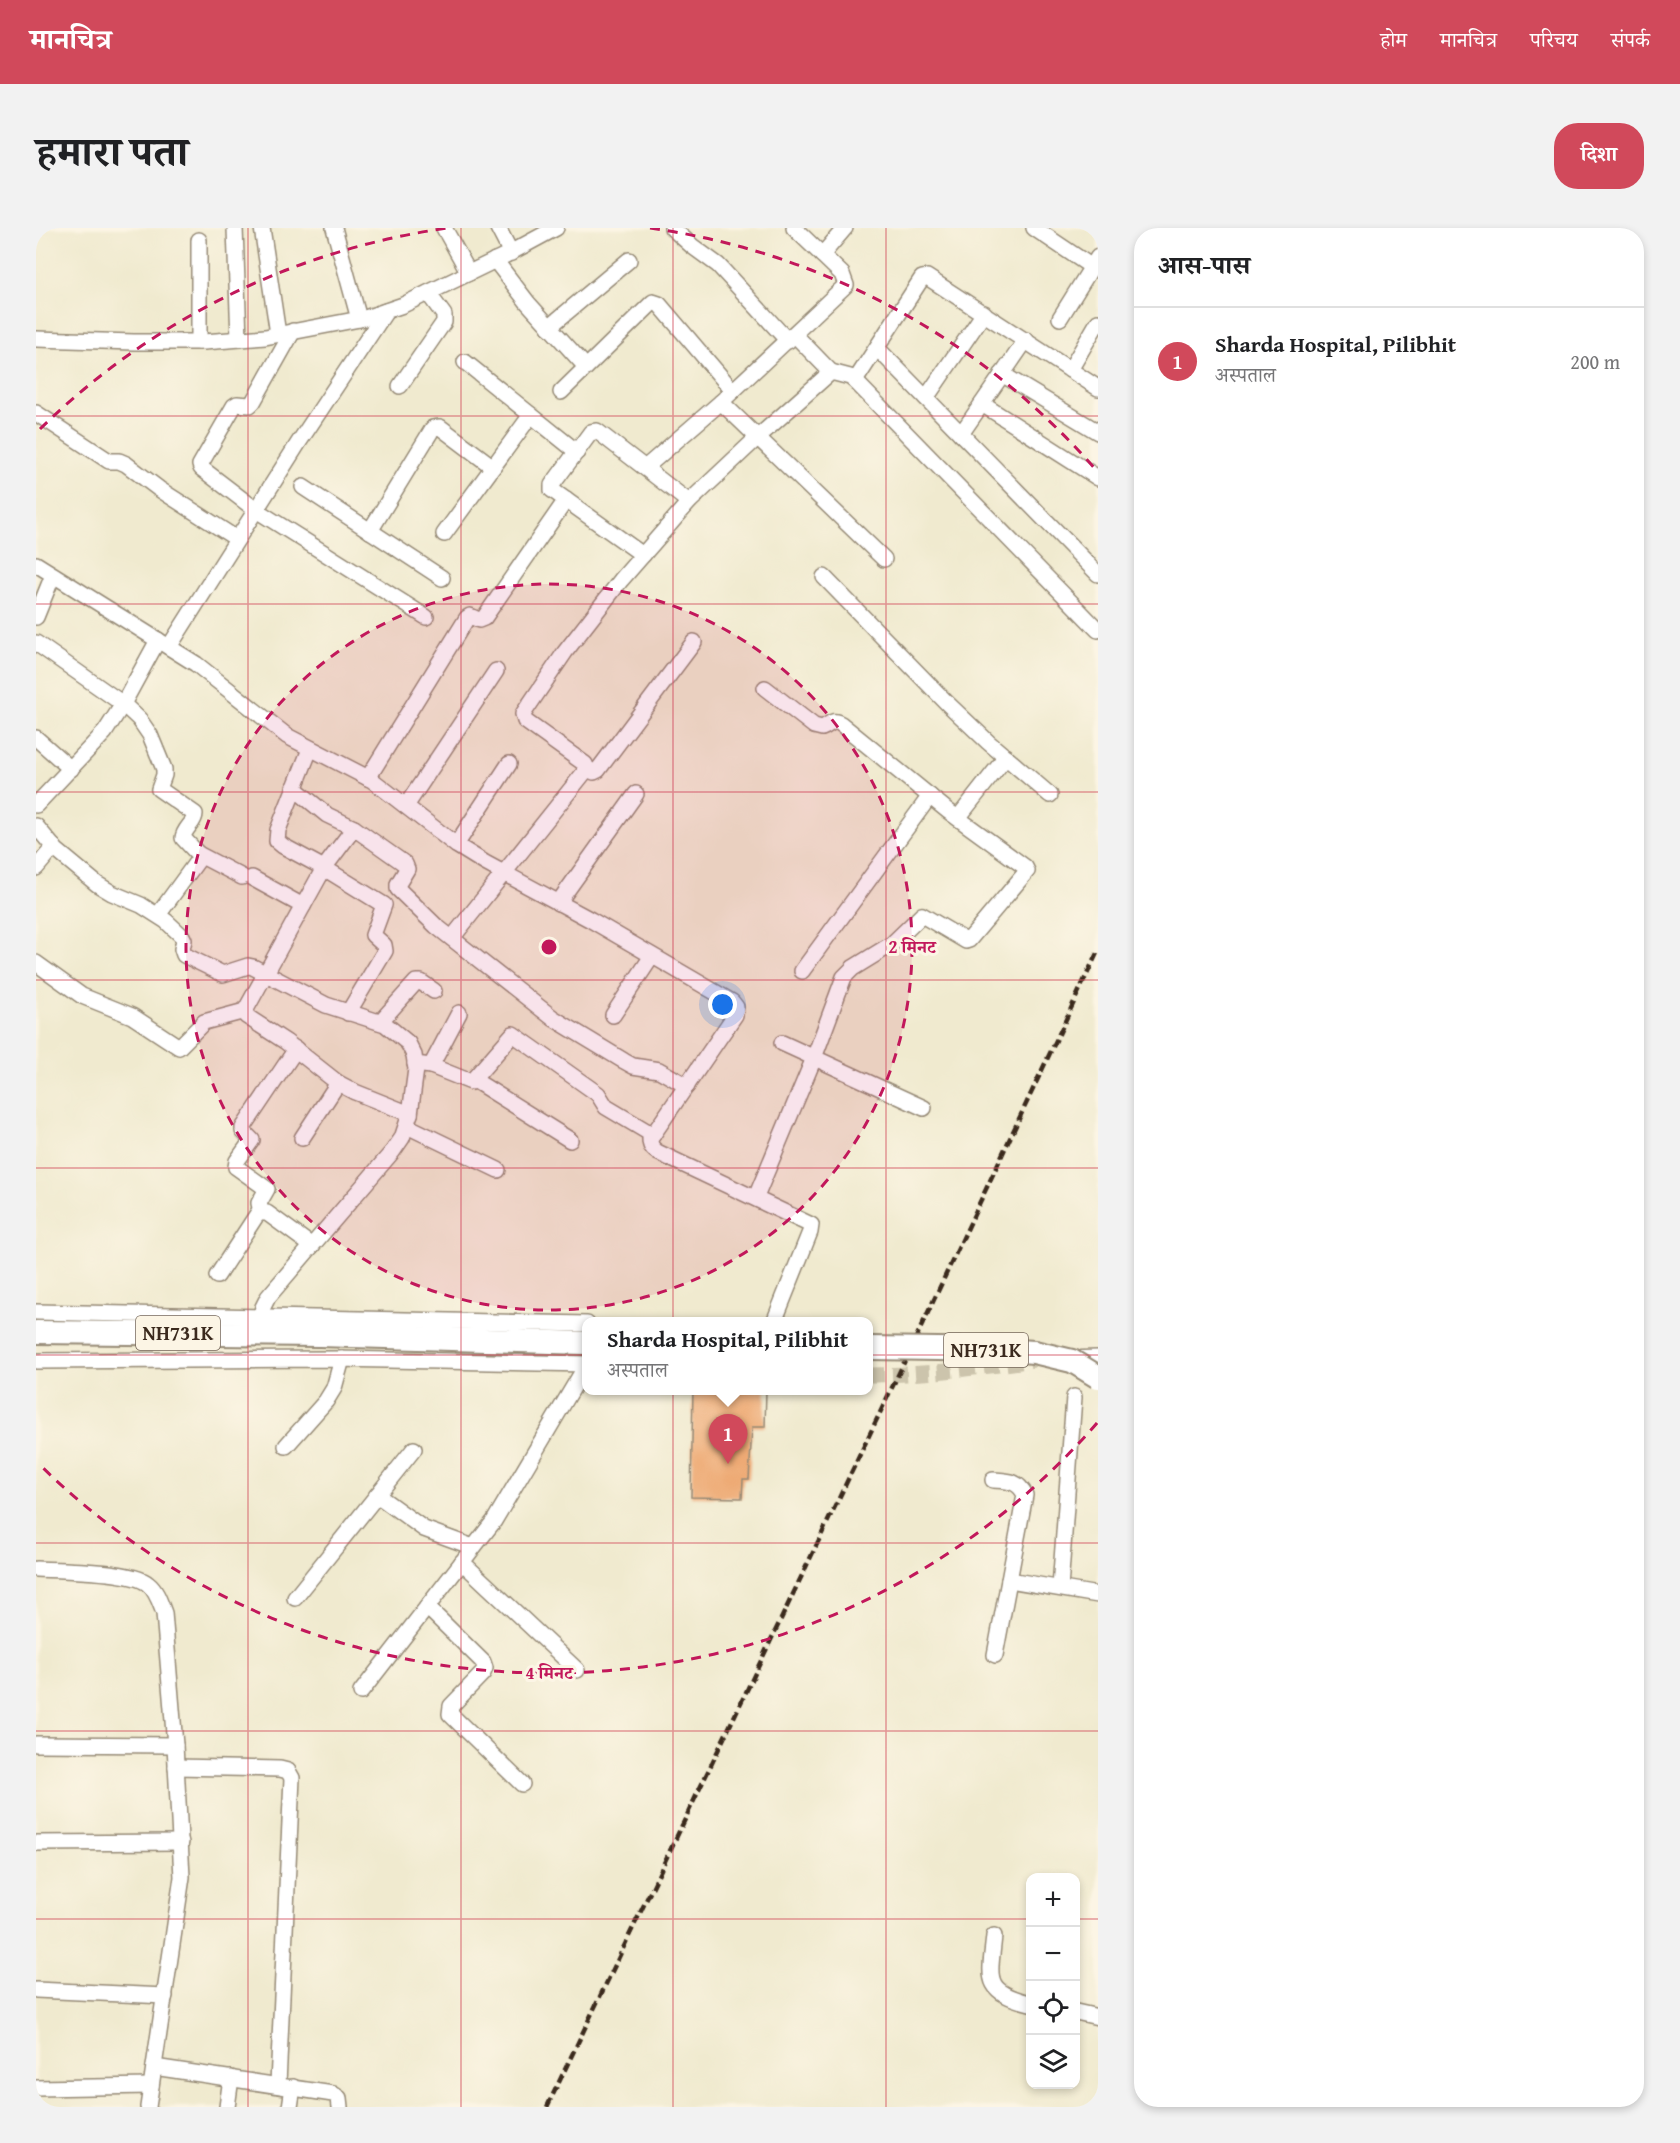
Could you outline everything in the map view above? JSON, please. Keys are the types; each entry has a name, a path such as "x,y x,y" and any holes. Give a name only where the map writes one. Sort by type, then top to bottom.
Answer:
{"highway":[{"name":"NH731K","path":"36,1332 319,1335 582,1343"},
{"name":"NH731K","path":"873,1348 1034,1352 1072,1361 1098,1377"}],"street":[{"path":"235,228 240,339"},
{"path":"262,228 285,333 254,402 250,405 237,404 234,406 200,465 201,468 256,510 426,617"},
{"path":"334,228 359,319"},
{"path":"444,228 469,273"},
{"path":"498,228 511,252"},
{"path":"36,339 199,342 285,333 359,319 386,311 428,293 556,228"},
{"path":"672,228 718,265 791,338 831,372 850,377 855,381 1098,630"},
{"path":"646,466 727,396 846,285 842,274 794,228"},
{"path":"822,255 845,228"},
{"path":"1034,228 1095,262 1060,318"},
{"path":"199,240 199,342"},
{"path":"495,260 528,303 586,368"},
{"path":"549,327 629,260"},
{"path":"855,381 922,278 932,279 1098,388"},
{"path":"400,386 444,322 444,315 428,293"},
{"path":"561,392 652,302 656,302 758,437 884,559"},
{"path":"36,804 105,732 163,644 237,539 386,311"},
{"path":"926,398 984,313"},
{"path":"1070,370 1098,322"},
{"path":"961,434 1026,340"},
{"path":"877,348 1098,574"},
{"path":"465,362 577,452"},
{"path":"587,770 585,764 525,721 523,714 565,652 689,502 831,372"},
{"path":"1002,374 1098,432"},
{"path":"982,404 1098,478"},
{"path":"36,413 110,461 126,464 159,489 237,539"},
{"path":"444,534 531,415"},
{"path":"370,531 433,428 440,427 493,467"},
{"path":"643,555 552,490 552,485 591,432 597,431 646,466 689,502"},
{"path":"303,487 442,578"},
{"path":"368,778 467,618 470,616 479,620 484,618 566,500"},
{"path":"36,564 219,681 277,730 368,778 456,845 732,1002 736,1007 735,1015 650,1139 652,1149 811,1224 810,1232 776,1317"},
{"path":"36,617 53,575"},
{"path":"824,577 947,703 1050,795"},
{"path":"587,770 594,772 598,770 694,642"},
{"path":"36,643 123,704 139,719 150,735 164,770 159,789 195,814 183,838 198,854 303,906"},
{"path":"406,806 496,671"},
{"path":"756,1197 848,973 891,944 922,915 966,941 969,940 1026,875 1027,871 1025,867 958,818 836,721 822,728 814,726 765,688"},
{"path":"36,738 71,769"},
{"path":"310,749 278,830 277,841 384,905 373,935 384,945 385,951 348,1013"},
{"path":"958,818 1006,757"},
{"path":"456,845 509,764"},
{"path":"452,939 587,770"},
{"path":"294,788 327,815 354,828 405,864 407,869 398,884 398,889 436,926 553,1017 633,1066 659,1070 687,1086"},
{"path":"558,903 636,794"},
{"path":"802,971 930,796"},
{"path":"36,826 54,847 97,884 158,915 182,936 184,955 223,974 248,966 326,1005 385,1024 408,1043 414,1055 409,1120 393,1151 265,1302 261,1316"},
{"path":"36,963 82,996 132,1016 179,1047 204,1022 245,1011 324,868 354,828"},
{"path":"36,868 54,847"},
{"path":"158,915 198,860 198,854"},
{"path":"613,1015 652,956"},
{"path":"380,1022 416,982 421,982 434,991"},
{"path":"245,1011 248,1019 296,1049 338,1083 498,1170"},
{"path":"431,1066 459,1013"},
{"path":"415,1064 431,1066 467,1082 474,1080 513,1034 598,1094 606,1107 653,1135"},
{"path":"782,1043 924,1108"},
{"path":"261,1212 259,1203 267,1189 236,1167 237,1161 252,1140 243,1128 296,1049"},
{"path":"474,1080 570,1140"},
{"path":"302,1138 338,1083"},
{"path":"261,1212 267,1213 312,1246"},
{"path":"217,1276 261,1212"},
{"path":"36,1312 582,1324"},
{"path":"1034,1360 1098,1358"},
{"path":"286,1446 326,1401 334,1388 342,1359"},
{"path":"36,1361 342,1359 582,1364"},
{"path":"361,1692 503,1506 582,1372"},
{"path":"1060,1588 1074,1397"},
{"path":"295,1598 414,1449"},
{"path":"993,1480 1014,1482 1021,1487 1024,1495 995,1655"},
{"path":"378,1495 424,1529 473,1548"},
{"path":"462,1562 577,1670"},
{"path":"36,1569 126,1575 147,1582 159,1598 164,1613 175,1745 181,1842 181,1887 148,2107"},
{"path":"1009,1580 1098,1595"},
{"path":"428,1607 483,1662 485,1668 483,1673 451,1706 450,1714 522,1784"},
{"path":"36,1744 175,1745"},
{"path":"176,1767 280,1769 288,1771 292,1778 285,2086 290,2107"},
{"path":"36,1843 181,1842"},
{"path":"994,1936 990,1979 994,1988 1026,2002"},
{"path":"36,1990 165,1996"},
{"path":"1080,2013 1098,2017"},
{"path":"154,2067 333,2094 339,2098 340,2107"},
{"path":"227,2107 231,2078"},
{"path":"36,2088 152,2086"}],"building":[{"path":"693,1395 766,1395 765,1427 752,1427 749,1479 743,1479 742,1498 691,1497"}],"tunnel":[{"path":"873,1375 911,1374 1034,1360"}],"railway":[{"path":"547,2107 923,1323 1098,951"}],"place":[{"name":"Sharda Hospital, Pilibhit","path":"728,1464"}]}
